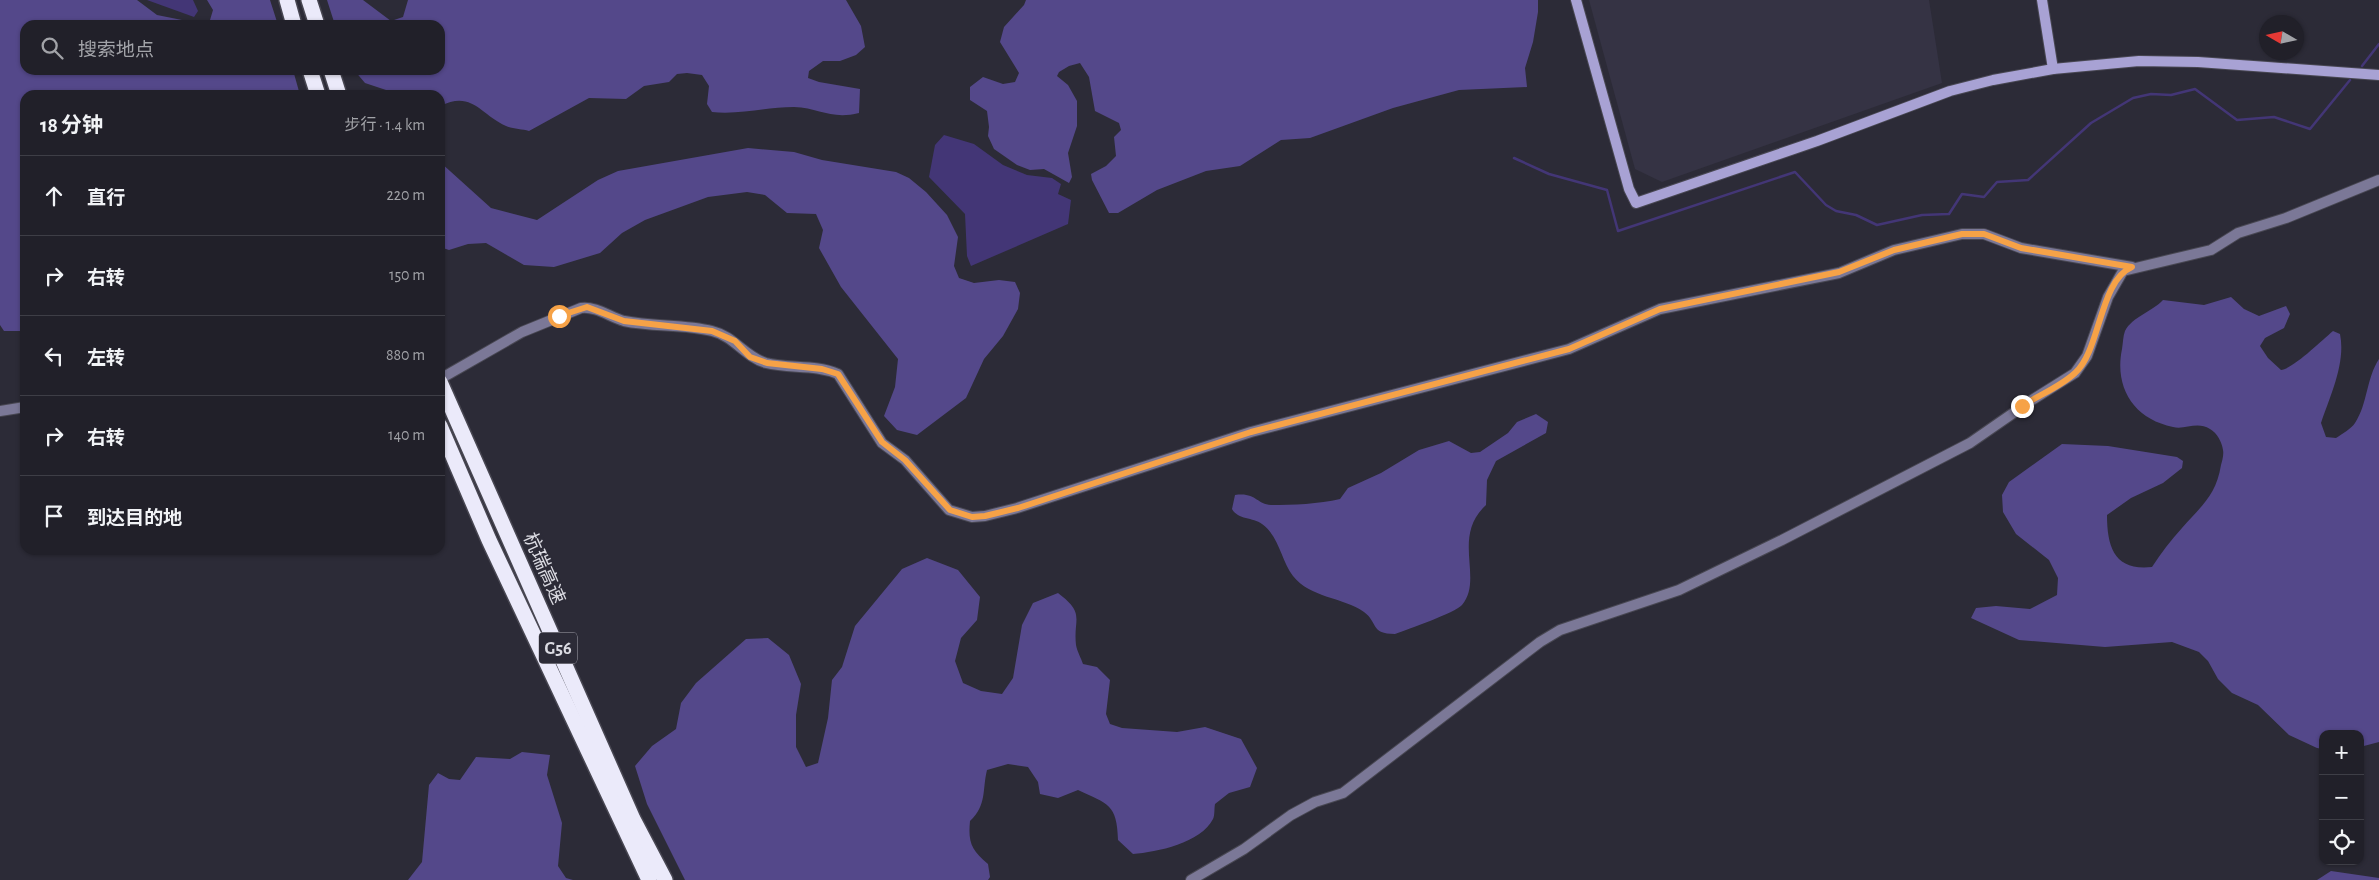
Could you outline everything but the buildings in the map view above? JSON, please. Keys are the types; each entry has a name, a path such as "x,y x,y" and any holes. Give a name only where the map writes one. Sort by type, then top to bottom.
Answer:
{"highway":[{"path":"287,0 293,20"},
{"path":"309,0 315,20"},
{"path":"312,75 316,90"},
{"path":"333,75 337,90"},
{"name":"杭瑞高速","path":"445,393 633,819 665,880"},
{"name":"杭瑞高速","path":"445,438 493,548 649,880"}],"street":[{"path":"1576,0 1629,189 1636,203 1950,91 1993,80 2053,69 2138,61 2198,62 2379,75"},
{"path":"2042,0 2053,69"},
{"path":"1191,880 1244,849 1291,815 1315,802 1343,793 1540,642 1560,630 1679,590 1782,540 1970,443 2075,373 2087,356 2108,297 2123,271 2132,267 2211,250 2238,233 2286,218 2379,180"},
{"path":"445,377 522,332 581,308 590,308 624,321 712,331 735,341 750,357 767,363 822,369 838,374 882,442 905,460 943,504 958,514 972,517 985,516 1018,508 1251,432 1569,349 1660,309 1839,272 1894,250 1962,234 1984,234 2029,250 2132,267"},
{"path":"0,411 20,408"}],"shaded area":[{"path":"0,0 137,0 157,15 182,20 20,20 20,75 294,75 299,90 20,90 20,331 4,331 0,325"},
{"path":"147,0 193,0 198,11 194,17"},
{"path":"207,0 270,0 276,20 210,20 213,10"},
{"path":"327,0 363,0 390,20 333,20"},
{"path":"408,0 846,0 861,26 865,47 856,55 840,61 823,61 809,71 808,78 819,82 860,89 859,113 849,115 794,107 722,113 712,112 707,104 709,86 702,75 687,73 677,74 669,82 644,86 626,99 589,98 529,131 506,126 468,102 460,101 445,104 445,90 386,90 365,83 358,75 445,75 445,20 394,20 403,17"},
{"path":"1026,0 1538,0 1538,12 1533,42 1525,68 1527,87 1459,90 1393,108 1310,138 1281,140 1240,166 1206,171 1157,190 1118,213 1109,213 1092,180 1091,174 1106,166 1116,156 1114,137 1121,130 1119,123 1095,111 1089,77 1080,63 1069,66 1059,72 1057,76 1068,85 1077,101 1077,126 1068,153 1072,177 1069,183 1044,169 1030,170 1017,165 994,149 988,136 987,111 970,100 970,87 983,77 1003,84 1015,82 1019,73 1000,42 1004,27 1024,5"},
{"path":"1589,0 1929,0 1942,83 1662,182 1635,169"},
{"path":"944,135 974,144 1003,165 1027,175 1052,178 1061,184 1058,194 1071,200 1068,224 971,266 967,256 965,214 929,177 935,145"},
{"path":"748,148 794,152 822,160 896,172 909,178 926,192 947,215 958,237 954,266 959,278 974,283 999,280 1015,282 1020,293 1018,309 1003,336 984,359 966,398 917,435 897,430 884,416 895,387 898,359 841,287 819,248 823,230 816,214 787,213 765,195 747,192 708,197 645,220 622,233 600,253 554,267 524,265 486,243 468,244 449,250 445,249 445,167 491,208 537,220 598,180 618,171"},
{"path":"2231,297 2244,309 2259,316 2286,306 2290,314 2284,328 2265,338 2260,346 2268,358 2281,370 2300,359 2333,331 2340,334 2341,356 2339,368 2321,423 2326,437 2336,438 2355,423 2379,359 2379,742 2364,746 2364,730 2319,730 2319,748 2289,735 2258,705 2232,693 2218,679 2208,661 2199,652 2172,642 2105,647 2019,640 1971,618 1976,608 1996,606 2030,609 2057,595 2058,578 2049,560 2016,534 2003,512 2002,495 2009,482 2062,444 2108,446 2177,457 2183,461 2182,468 2163,483 2131,498 2107,515 2111,547 2122,561 2129,565 2152,567 2170,542 2207,500 2219,476 2223,454 2220,441 2215,433 2210,429 2200,426 2173,427 2147,417 2130,400 2124,389 2120,363 2123,337 2128,326 2163,300 2204,305"},
{"path":"1536,414 1548,422 1546,433 1496,461 1487,480 1486,505 1476,517 1471,530 1469,544 1470,583 1468,595 1462,605 1441,616 1395,634 1378,630 1368,616 1356,607 1317,593 1300,583 1289,570 1268,529 1258,522 1238,515 1232,509 1235,495 1247,495 1262,503 1271,505 1306,504 1340,499 1348,488 1381,473 1419,450 1449,441 1471,453 1480,452 1508,433 1517,422"},
{"path":"927,558 958,570 980,597 977,620 961,638 955,661 963,683 981,691 1002,694 1013,678 1022,625 1033,603 1058,593 1067,600 1075,612 1076,645 1083,664 1097,667 1110,680 1106,714 1110,724 1122,728 1177,732 1205,727 1241,739 1257,768 1250,787 1229,793 1215,804 1214,817 1207,827 1189,840 1154,851 1133,854 1118,840 1116,819 1113,812 1104,802 1078,790 1058,798 1040,794 1038,782 1028,767 1008,764 987,770 982,803 970,821 970,840 974,850 988,864 990,877 988,880 685,880 647,804 635,766 652,746 676,729 681,703 696,683 746,639 768,638 789,655 801,684 796,715 796,747 806,767 818,763 828,718 832,680 842,667 855,626 902,569"},
{"path":"522,752 550,755 547,775 562,823 558,866 566,878 573,880 408,880 422,862 429,785 438,773 449,779 460,780 476,757 510,759"},
{"path":"2331,871 2379,878 2379,880 2317,880"}],"waterway":[{"path":"2362,66 2379,44"},
{"path":"1514,158 1549,174 1607,190 1618,231 1795,172 1826,205 1836,211 1856,215 1877,225 1922,215 1949,214 1962,194 1984,197 1997,182 2028,180 2091,123 2133,98 2151,94 2171,95 2195,89 2237,120 2274,117 2310,129 2350,80"}],"route":[{"path":"559,316 587,307 624,321 712,331 735,341 750,357 767,363 822,369 838,374 882,442 905,460 937,498 950,510 972,517 985,516 1018,508 1251,432 1569,349 1660,309 1839,272 1894,250 1962,234 1984,234 2037,252 2132,267 2123,271 2108,297 2087,356 2075,373 2022,406"}]}
